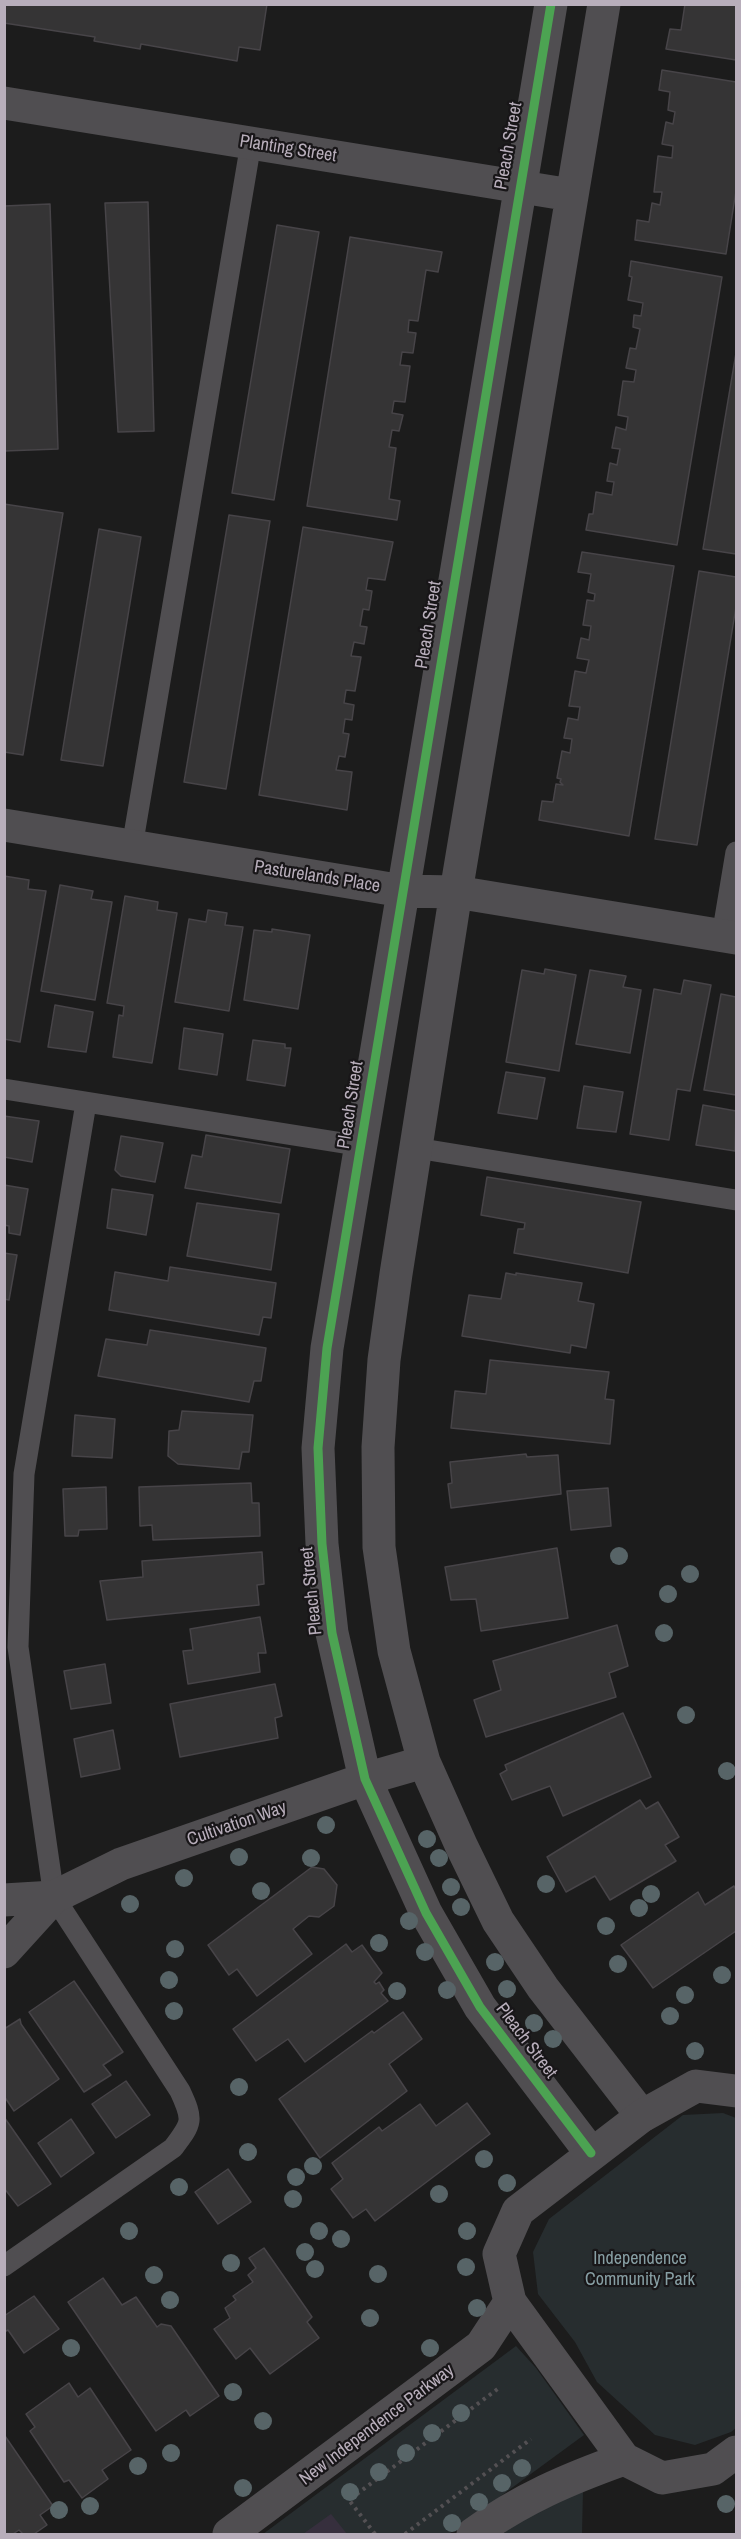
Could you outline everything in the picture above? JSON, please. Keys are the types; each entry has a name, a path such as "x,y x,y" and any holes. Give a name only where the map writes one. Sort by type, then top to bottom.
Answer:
{"street":[{"name":"Pleach Street","path":"551,4 327,1348 318,1448 322,1544 332,1633 365,1779 426,1913 480,2007 591,2153"},
{"path":"604,4 456,892 384,1359 378,1447 379,1547 394,1651 424,1762 498,1921 543,1988 642,2116"},
{"name":"Planting Street","path":"4,103 571,195"},
{"name":"Pasturelands Place","path":"4,825 402,891 456,892 729,937"},
{"name":"Cultivation Way","path":"4,1952 54,1897 121,1864 365,1779 424,1762"},
{"name":"Cultivation Way","path":"4,1900 54,1897"},
{"path":"736,2091 696,2086 642,2116 518,2211 500,2254 510,2302 624,2459 662,2478 713,2469 736,2452"},
{"name":"New Independence Parkway","path":"229,2535 482,2346 510,2302"},
{"path":"473,2535 524,2500 569,2478 624,2459"}],"lane":[{"path":"132,847 251,143"},
{"path":"729,937 736,852"},
{"path":"4,1089 362,1146"},
{"path":"4,2266 173,2148 189,2127 189,2110 180,2091 54,1897 18,1647 24,1474 86,1103"},
{"path":"416,1148 736,1200"}],"path":[{"path":"375,2535 349,2499 499,2388"},
{"path":"405,2535 531,2439"}],"green space":[{"name":"Independence Community Park","path":"723,2113 736,2118 736,2428 695,2445 655,2435 597,2382 575,2342 538,2294 533,2252 549,2219 683,2115"},
{"path":"516,2346 536,2368 584,2435 449,2534 263,2534"},
{"path":"583,2490 582,2534 504,2534 514,2517"}],"shaded area":[{"path":"331,2514 347,2534 303,2534"}],"building":[{"path":"4,4 267,4 260,50 239,47 237,61 141,44 140,49 94,41 95,37 4,23"},
{"path":"685,4 736,4 736,60 666,49 670,29 681,30"},
{"path":"662,70 736,82 736,191 726,254 635,240 637,220 649,222 652,203 660,205 662,192 654,192 658,156 672,158 673,146 662,144 666,122 673,124 675,112 668,110 670,92 659,90"},
{"path":"148,202 154,431 118,432 105,203"},
{"path":"50,204 58,449 4,451 4,206"},
{"path":"277,225 319,232 274,500 232,493"},
{"path":"350,237 442,252 438,272 426,270 418,321 409,320 408,332 416,333 413,353 402,352 400,365 410,366 405,402 394,401 392,413 403,415 399,431 392,430 389,447 396,448 389,499 400,501 397,520 307,506"},
{"path":"631,261 722,277 677,545 586,530 589,514 593,514 596,492 612,495 614,482 607,481 610,463 617,465 620,449 612,448 616,427 626,430 628,417 618,415 623,381 634,382 636,370 626,368 630,348 636,349 640,329 633,327 634,315 641,316 643,303 628,300 632,277 629,276"},
{"path":"736,353 736,554 703,549"},
{"path":"4,504 63,513 23,755 4,752"},
{"path":"229,515 270,521 226,789 184,782"},
{"path":"303,527 393,542 385,580 368,578 366,590 372,591 369,610 363,609 360,626 367,627 364,644 354,642 351,656 361,657 355,691 346,690 344,703 354,705 352,720 345,719 343,733 349,734 345,757 339,756 336,770 352,772 347,810 259,795"},
{"path":"99,529 141,537 103,766 61,760"},
{"path":"582,552 674,566 629,836 539,820 542,801 553,802 556,784 563,785 560,782 561,779 557,778 562,751 570,753 572,739 564,738 568,718 578,720 580,707 569,706 575,671 586,673 589,660 577,658 581,638 589,640 591,626 583,625 587,600 594,601 595,594 588,592 591,574 578,572"},
{"path":"699,571 736,577 736,607 697,845 655,839"},
{"path":"4,876 29,880 28,889 46,891 20,1042 4,1039"},
{"path":"60,885 93,891 91,899 112,902 95,1000 41,991"},
{"path":"125,896 158,902 157,910 177,913 152,1063 113,1057 119,1015 123,1016 124,1006 107,1003"},
{"path":"208,910 227,913 225,925 243,927 229,1011 175,1002 189,919 206,922"},
{"path":"272,929 310,935 298,1009 244,1000 254,930 272,932"},
{"path":"545,969 576,975 559,1071 506,1062 522,970 544,974"},
{"path":"590,970 626,976 623,987 641,990 630,1053 576,1044"},
{"path":"684,980 711,985 690,1091 677,1089 669,1140 630,1134 654,989 681,994"},
{"path":"721,994 736,997 736,1095 704,1090"},
{"path":"55,1005 93,1012 86,1052 48,1047"},
{"path":"184,1028 223,1034 217,1075 179,1069"},
{"path":"253,1040 285,1044 285,1048 291,1048 285,1086 247,1080"},
{"path":"506,1072 545,1078 537,1119 498,1113"},
{"path":"584,1086 623,1092 616,1132 577,1128"},
{"path":"703,1105 736,1111 735,1151 696,1145"},
{"path":"4,1116 39,1121 32,1162 4,1157"},
{"path":"206,1135 290,1149 281,1203 185,1188 192,1155 202,1157"},
{"path":"121,1136 163,1143 155,1182 121,1176 115,1170"},
{"path":"487,1177 641,1202 628,1273 514,1253 518,1229 524,1229 525,1223 481,1215"},
{"path":"4,1185 28,1189 20,1235 9,1233 9,1226 4,1225"},
{"path":"112,1189 153,1195 146,1235 107,1228"},
{"path":"197,1203 279,1214 271,1270 187,1256"},
{"path":"4,1253 17,1255 9,1300 4,1299"},
{"path":"170,1267 276,1283 271,1318 263,1317 259,1335 109,1310 115,1272 168,1281"},
{"path":"506,1273 582,1283 578,1301 594,1304 586,1348 571,1345 570,1353 462,1336 469,1295 501,1299"},
{"path":"150,1330 266,1348 261,1381 254,1381 249,1402 98,1376 106,1339 147,1345"},
{"path":"490,1360 609,1372 605,1399 614,1400 610,1444 451,1428 455,1391 486,1394"},
{"path":"182,1411 253,1415 249,1452 242,1452 239,1469 178,1464 168,1456 169,1431 179,1430"},
{"path":"75,1415 115,1419 112,1458 72,1456"},
{"path":"526,1454 527,1457 558,1455 561,1494 451,1508 448,1484 452,1483 450,1462"},
{"path":"251,1483 252,1503 259,1503 260,1536 153,1540 152,1525 140,1526 139,1487"},
{"path":"106,1487 107,1529 79,1530 78,1536 65,1536 63,1489"},
{"path":"608,1488 611,1526 571,1530 567,1491"},
{"path":"557,1548 568,1618 481,1631 476,1599 451,1600 445,1567"},
{"path":"262,1552 264,1584 257,1585 259,1605 107,1620 100,1581 143,1577 142,1561"},
{"path":"260,1617 266,1653 258,1653 260,1672 188,1684 183,1651 193,1650 190,1629"},
{"path":"617,1625 628,1666 609,1673 616,1697 486,1737 474,1700 501,1690 493,1661"},
{"path":"105,1664 111,1703 71,1709 64,1671"},
{"path":"275,1684 282,1716 275,1718 278,1738 180,1757 170,1704"},
{"path":"623,1713 651,1777 563,1816 550,1786 512,1800 500,1774 507,1770 505,1765"},
{"path":"113,1730 120,1769 81,1777 74,1739"},
{"path":"640,1800 646,1809 658,1802 679,1837 665,1845 676,1861 610,1900 595,1876 566,1892 547,1857"},
{"path":"312,1867 324,1869 337,1885 334,1906 319,1917 309,1916 293,1929 312,1954 257,1996 237,1969 229,1975 208,1945"},
{"path":"734,1886 736,1890 736,1931 653,1988 621,1945 698,1892 705,1905"},
{"path":"346,1944 352,1952 362,1945 382,1973 374,1982 376,1984 379,1982 384,1990 381,1993 388,2001 305,2062 288,2039 256,2061 233,2029"},
{"path":"74,1981 123,2052 103,2065 111,2075 84,2092 29,2012"},
{"path":"403,2012 422,2039 389,2064 407,2091 320,2158 279,2099 372,2031 374,2033"},
{"path":"20,2019 21,2024 59,2079 14,2111 4,2096 4,2029"},
{"path":"126,2081 150,2115 116,2138 92,2104"},
{"path":"467,2103 490,2134 375,2221 366,2209 353,2218 331,2189 343,2179 332,2163 379,2127 382,2131 420,2104 436,2126"},
{"path":"4,2117 51,2184 18,2206 4,2188"},
{"path":"71,2119 94,2153 61,2177 38,2143"},
{"path":"228,2169 251,2202 218,2224 195,2192"},
{"path":"264,2248 312,2317 307,2322 319,2338 270,2374 250,2348 236,2359 214,2329 230,2318 225,2308 236,2300 233,2296 253,2282 248,2275 256,2268 249,2258"},
{"path":"103,2278 122,2305 136,2297 157,2327 161,2324 171,2326 219,2396 190,2416 186,2410 156,2431 68,2302"},
{"path":"34,2296 59,2329 24,2353 8,2330 4,2332 4,2316"},
{"path":"69,2383 78,2397 90,2388 131,2450 102,2470 108,2479 82,2498 69,2480 64,2482 30,2431 35,2427 26,2414"},
{"path":"5,2436 53,2506 40,2515 47,2525 34,2534 23,2534 19,2530 13,2534 4,2534"}],"cycle path":[{"path":"551,4 327,1348 318,1448 322,1544 332,1633 365,1779 426,1913 480,2007 591,2153"}]}
